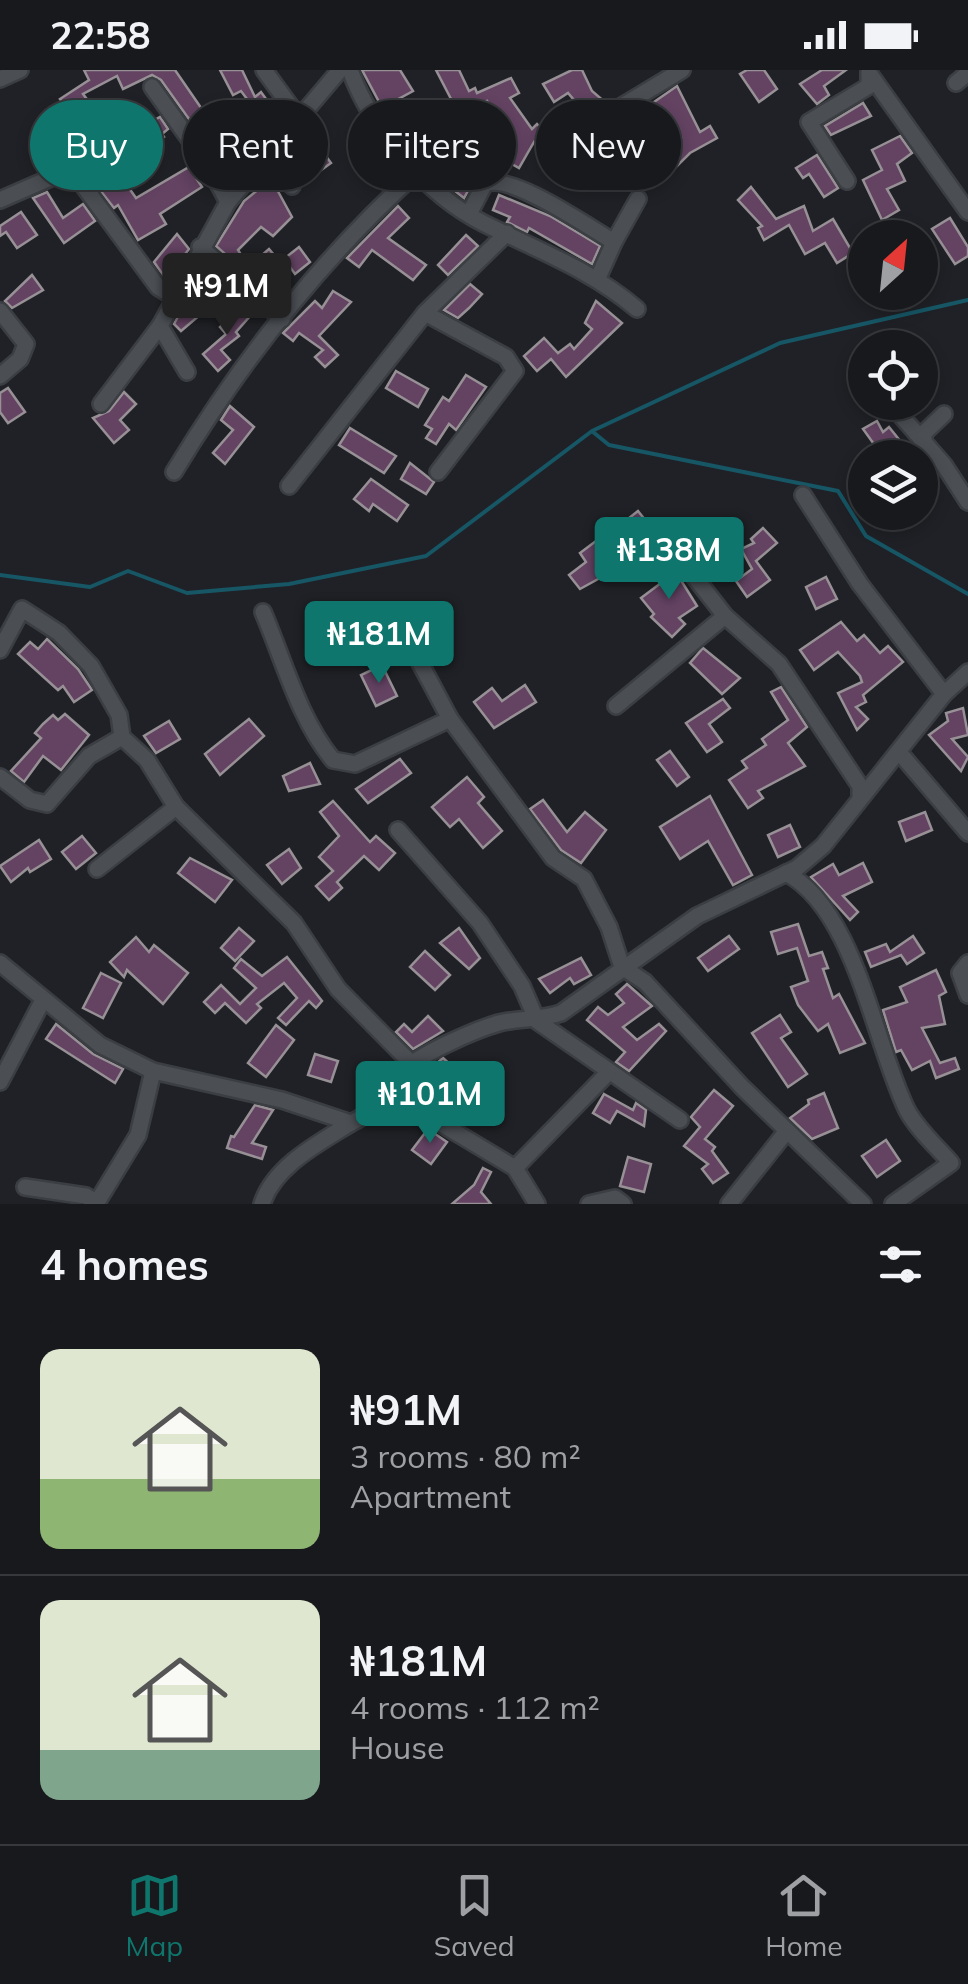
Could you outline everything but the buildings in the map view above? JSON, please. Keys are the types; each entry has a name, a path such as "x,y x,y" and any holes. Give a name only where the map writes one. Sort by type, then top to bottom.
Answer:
{"street":[{"path":"0,79 20,70"},
{"path":"264,70 286,100"},
{"path":"314,100 340,70"},
{"path":"350,70 369,100"},
{"path":"632,100 682,70"},
{"path":"846,182 810,122 869,86 868,72"},
{"path":"868,72 968,212"},
{"path":"152,87 210,168 228,202"},
{"path":"0,200 55,176 74,174 158,286 175,298"},
{"path":"468,214 484,185 501,182 541,199 614,242"},
{"path":"101,404 160,326 200,247 238,190"},
{"path":"174,472 212,409 328,260 399,190"},
{"path":"438,190 468,214 552,252 636,309"},
{"path":"598,280 638,200"},
{"path":"289,486 425,313 507,234"},
{"path":"200,247 282,319"},
{"path":"0,311 26,344 20,359 0,376"},
{"path":"425,313 506,357 515,371 438,472"},
{"path":"160,326 187,372"},
{"path":"923,440 922,436 944,414"},
{"path":"904,420 921,440"},
{"path":"938,462 968,502"},
{"path":"803,495 860,584 944,694"},
{"path":"618,568 648,546 666,544 725,616 779,664 860,786 860,796"},
{"path":"0,650 22,610 59,633 91,666 118,716 122,738 147,760 176,808 294,924 338,990 413,1066"},
{"path":"263,612 300,704 320,744 333,760 355,764 450,719"},
{"path":"616,706 725,616"},
{"path":"418,659 450,719 552,858 584,879 609,926 622,966 645,982 786,1132 863,1204"},
{"path":"262,1204 274,1180 312,1147 385,1098 400,1072 469,1033 503,1022 537,1021 561,1014 622,966 738,892 786,873 824,846 944,694 968,672"},
{"path":"0,777 30,800 47,804 88,756 122,738"},
{"path":"899,752 968,833"},
{"path":"97,869 176,808"},
{"path":"398,830 488,934 522,986 537,1021 567,1038 608,1073 680,1120"},
{"path":"786,873 805,883 841,940 908,1113 952,1163 893,1204"},
{"path":"0,963 100,1045 153,1071 282,1100 351,1122"},
{"path":"968,963 960,974 968,995"},
{"path":"0,1082 43,1000"},
{"path":"25,1186 96,1203 138,1135 153,1071"},
{"path":"515,1168 608,1073"},
{"path":"435,1120 515,1168 537,1204"},
{"path":"729,1204 786,1132"},
{"path":"590,1204 615,1198 623,1204"}],"waterway":[{"path":"0,575 90,587 128,571 187,593 289,584 426,556 592,431 780,343 968,300"},
{"path":"593,432 609,445 838,491 866,536 968,594"}]}
